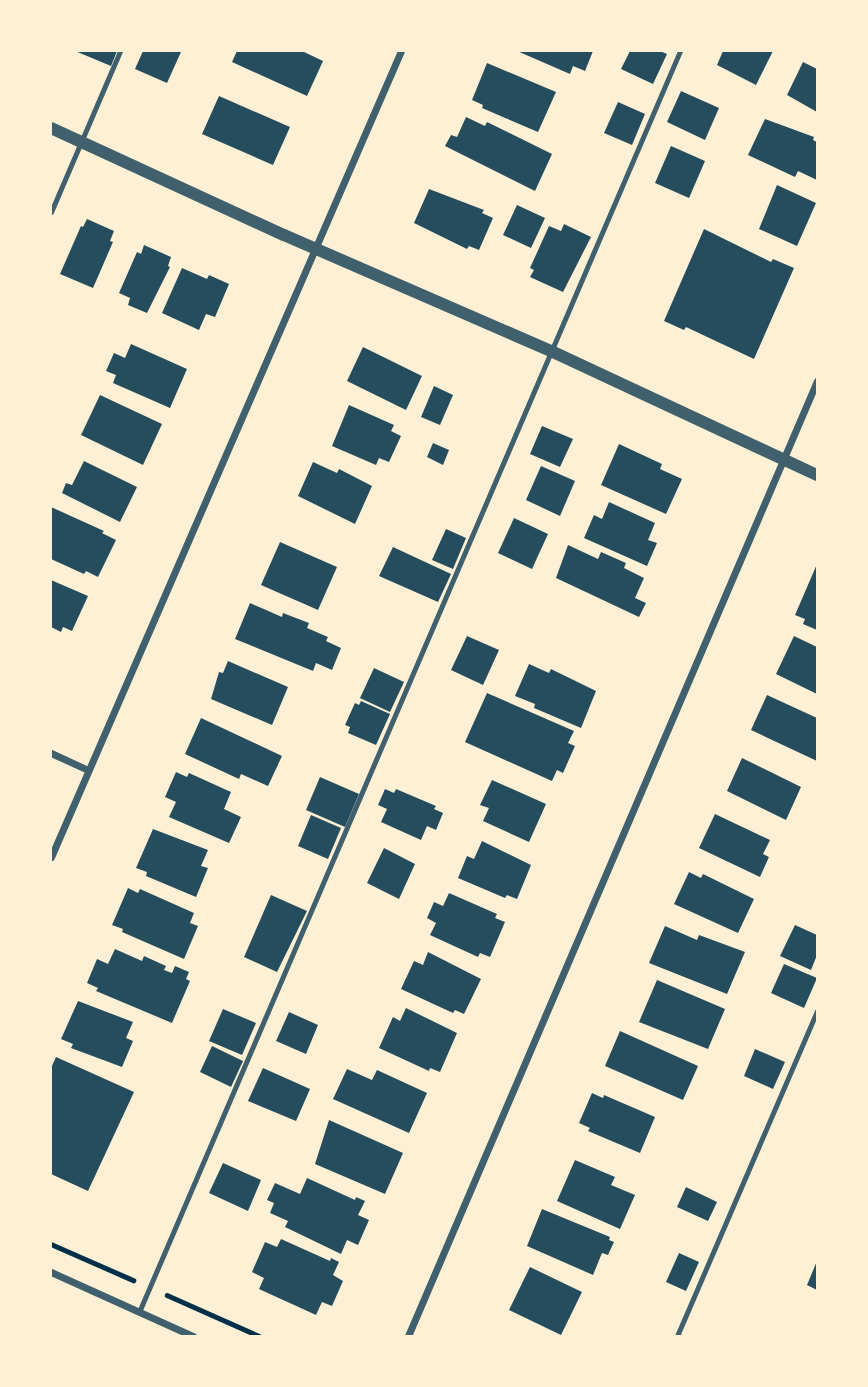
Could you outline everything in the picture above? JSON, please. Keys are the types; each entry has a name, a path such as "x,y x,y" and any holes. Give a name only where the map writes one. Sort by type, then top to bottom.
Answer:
{"street":[{"path":"51,857 401,51"},
{"path":"51,128 551,351 817,475"},
{"path":"408,1336 817,381"},
{"path":"51,753 88,770"},
{"path":"51,1272 193,1336"}],"lane":[{"path":"51,212 120,51"},
{"path":"139,1312 680,51"},
{"path":"677,1336 817,1011"}],"building":[{"path":"75,51 117,51 111,66"},
{"path":"143,51 181,52 167,83 135,69"},
{"path":"237,51 302,51 323,61 307,96 232,62"},
{"path":"517,51 593,51 585,71 573,66 570,74"},
{"path":"630,51 660,51 667,54 653,84 621,69"},
{"path":"723,51 773,51 756,85 717,65"},
{"path":"803,62 817,69 817,112 787,95"},
{"path":"487,63 556,92 538,132 482,108 483,105 472,100"},
{"path":"681,91 719,108 705,140 667,122"},
{"path":"219,96 290,127 273,165 202,134"},
{"path":"618,102 645,114 632,145 604,133"},
{"path":"466,117 485,126 487,122 552,154 535,191 445,146 451,135 457,137"},
{"path":"765,119 814,137 813,140 817,142 817,180 798,171 795,177 748,155"},
{"path":"671,146 705,161 689,198 655,183"},
{"path":"777,185 816,203 797,246 759,229"},
{"path":"429,189 484,210 482,213 493,218 479,250 469,246 467,249 414,223"},
{"path":"517,205 545,218 531,248 503,235"},
{"path":"87,219 114,231 110,241 113,242 93,288 60,274 81,226 83,227"},
{"path":"564,224 591,237 563,292 530,277 534,270 530,268 549,226 561,231"},
{"path":"704,229 771,262 773,259 794,268 754,359 686,327 684,330 664,321"},
{"path":"144,245 171,257 170,267 147,313 128,305 130,298 119,293 137,252 141,254"},
{"path":"182,268 207,279 209,275 229,284 215,317 206,314 199,330 162,313"},
{"path":"131,344 187,369 170,408 113,383 116,375 106,371 114,353 125,358"},
{"path":"363,347 422,376 406,410 347,381"},
{"path":"434,386 453,395 440,425 421,417"},
{"path":"100,395 162,424 143,465 81,435"},
{"path":"349,405 394,425 391,431 401,436 389,462 379,458 376,465 332,446"},
{"path":"542,426 573,439 560,467 530,454"},
{"path":"433,443 449,450 443,465 427,457"},
{"path":"619,444 662,464 660,469 682,479 666,514 601,485"},
{"path":"84,461 137,487 120,522 62,493 66,483 72,485"},
{"path":"313,462 337,473 339,469 372,486 355,524 298,496"},
{"path":"541,466 575,481 560,516 526,500"},
{"path":"609,502 655,523 648,540 657,543 647,566 584,538 594,515 602,519"},
{"path":"51,507 104,531 102,533 116,540 98,577 86,571 84,574 51,559"},
{"path":"514,518 548,534 532,569 498,553"},
{"path":"446,529 466,538 453,569 432,560"},
{"path":"280,542 337,567 318,610 261,585"},
{"path":"568,545 598,559 601,552 626,563 624,568 644,578 635,598 646,603 639,617 556,578"},
{"path":"393,547 451,574 438,602 379,576"},
{"path":"817,564 817,630 803,624 805,619 795,615"},
{"path":"51,580 88,596 72,631 63,627 61,632 51,627"},
{"path":"250,603 282,617 283,613 309,623 307,628 328,637 326,641 341,648 332,670 316,663 313,671 235,639"},
{"path":"467,636 499,650 483,685 451,670"},
{"path":"794,636 817,647 817,694 776,674"},
{"path":"228,661 288,687 272,725 211,699 219,672 223,673"},
{"path":"529,664 549,673 551,669 596,691 581,728 534,708 535,704 515,696"},
{"path":"374,668 404,682 390,712 360,698"},
{"path":"487,693 574,731 568,743 575,746 563,773 557,770 552,781 465,742"},
{"path":"767,695 817,718 817,761 751,730"},
{"path":"361,701 390,714 376,745 348,733 350,727 345,725 355,703 359,705"},
{"path":"201,718 282,756 268,786 241,774 239,779 185,754"},
{"path":"742,758 801,787 786,820 727,791"},
{"path":"176,772 187,777 189,773 231,792 224,809 241,817 229,843 169,817 176,802 165,797"},
{"path":"320,777 359,794 345,827 306,810"},
{"path":"492,780 546,804 529,842 483,821 489,808 480,805"},
{"path":"385,789 394,793 396,789 436,806 434,809 443,813 436,830 427,826 421,840 381,822 387,809 378,805"},
{"path":"715,814 770,840 763,854 769,857 760,877 699,848"},
{"path":"311,815 341,828 328,859 298,846"},
{"path":"153,829 208,850 201,866 208,868 196,897 146,876 147,872 136,868"},
{"path":"482,841 531,865 517,899 507,895 505,898 458,878 467,856 474,859"},
{"path":"384,848 415,864 399,899 367,883"},
{"path":"689,872 701,878 703,874 754,899 738,933 674,904"},
{"path":"128,888 138,893 140,889 194,913 190,923 198,926 184,959 112,925"},
{"path":"449,893 497,914 495,918 505,922 490,957 480,953 478,957 430,935 436,923 427,918 434,902 443,906"},
{"path":"271,895 307,911 277,972 244,957"},
{"path":"795,925 817,935 817,955 811,970 780,956"},
{"path":"665,926 697,940 699,935 745,952 727,994 649,963"},
{"path":"115,949 142,961 144,956 166,966 164,970 172,973 175,966 189,972 186,979 190,981 172,1023 96,991 98,988 87,983 97,959 108,964"},
{"path":"428,952 481,979 464,1014 455,1010 453,1013 401,989 414,961 423,965"},
{"path":"784,964 817,978 804,1008 771,993"},
{"path":"657,980 725,1009 708,1049 639,1022"},
{"path":"78,1001 133,1022 126,1038 133,1041 122,1067 71,1048 73,1044 61,1039"},
{"path":"406,1008 457,1033 440,1072 430,1068 429,1071 379,1048 393,1017 400,1021"},
{"path":"223,1009 256,1023 242,1055 209,1041"},
{"path":"289,1012 318,1025 306,1054 276,1041"},
{"path":"620,1031 698,1066 683,1100 605,1066"},
{"path":"212,1046 243,1061 231,1087 200,1072"},
{"path":"755,1049 785,1062 773,1089 744,1076"},
{"path":"56,1057 134,1092 88,1191 51,1174 51,1068"},
{"path":"263,1068 310,1089 296,1121 248,1101"},
{"path":"347,1069 372,1080 377,1070 427,1093 409,1133 333,1099"},
{"path":"592,1093 603,1098 604,1095 655,1117 640,1153 588,1131 590,1128 579,1123"},
{"path":"329,1120 403,1153 385,1194 315,1164"},
{"path":"575,1160 615,1177 611,1185 635,1195 620,1229 557,1201"},
{"path":"223,1163 261,1180 248,1211 209,1193"},
{"path":"307,1178 355,1200 356,1197 365,1201 358,1215 369,1220 358,1245 347,1240 341,1254 285,1227 288,1221 270,1213 274,1203 267,1200 275,1183 300,1194"},
{"path":"686,1187 717,1202 708,1221 677,1207"},
{"path":"542,1209 610,1237 609,1240 614,1242 608,1255 602,1253 593,1275 527,1246"},
{"path":"281,1239 330,1261 331,1258 339,1262 333,1275 343,1281 332,1306 322,1302 316,1315 259,1289 264,1278 252,1272 265,1242 277,1247"},
{"path":"679,1253 699,1262 686,1291 666,1282"},
{"path":"817,1261 817,1290 807,1285"},
{"path":"530,1267 582,1292 561,1335 509,1310"}]}
